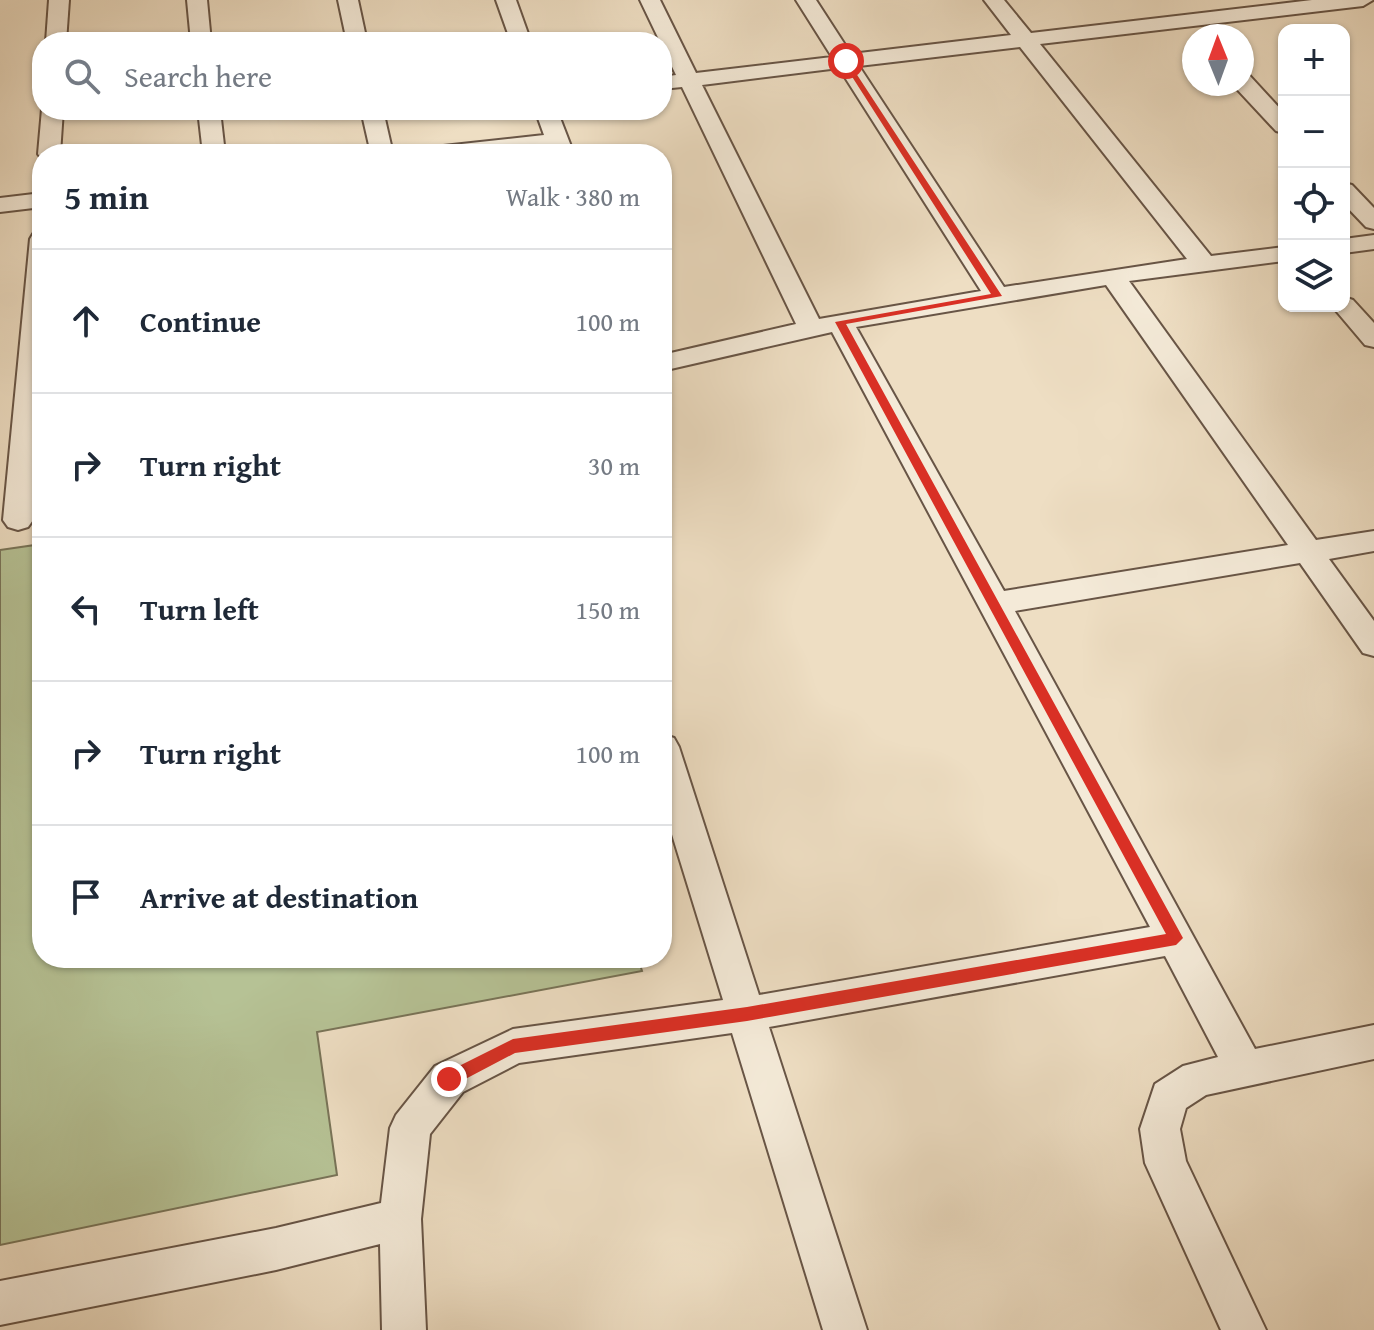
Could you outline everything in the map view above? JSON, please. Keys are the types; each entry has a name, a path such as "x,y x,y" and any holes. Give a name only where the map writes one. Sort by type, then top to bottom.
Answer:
{"street":[{"path":"57,32 59,0"},
{"path":"197,0 200,32"},
{"path":"348,0 355,32"},
{"path":"506,0 517,32"},
{"path":"650,0 666,32"},
{"path":"806,0 997,296"},
{"path":"994,0 1204,264"},
{"path":"1166,0 1189,24"},
{"path":"672,82 1363,0"},
{"path":"672,45 825,326 995,603 1246,1071"},
{"path":"1254,94 1278,120"},
{"path":"50,144 51,120"},
{"path":"210,120 213,144"},
{"path":"374,120 380,144"},
{"path":"550,120 559,144"},
{"path":"1350,196 1374,222"},
{"path":"0,205 32,201"},
{"path":"1350,245 1374,242"},
{"path":"672,361 825,326 1113,276 1278,255"},
{"path":"1113,276 1374,645"},
{"path":"1350,312 1374,339"},
{"path":"20,520 32,367"},
{"path":"995,603 1374,541"},
{"path":"672,778 845,1330"},
{"path":"404,1330 400,1219 410,1128 449,1079 513,1046 747,1014 1176,938"},
{"path":"1244,1330 1166,1163 1160,1129 1169,1097 1197,1079 1374,1042"},
{"path":"0,1303 276,1249 400,1219"}],"green space":[{"path":"32,545 32,968 641,968 642,971 317,1032 337,1175 0,1245 0,550"}],"route":[{"path":"449,1079 513,1046 747,1014 1176,938 840,322 997,296 846,61"}]}
